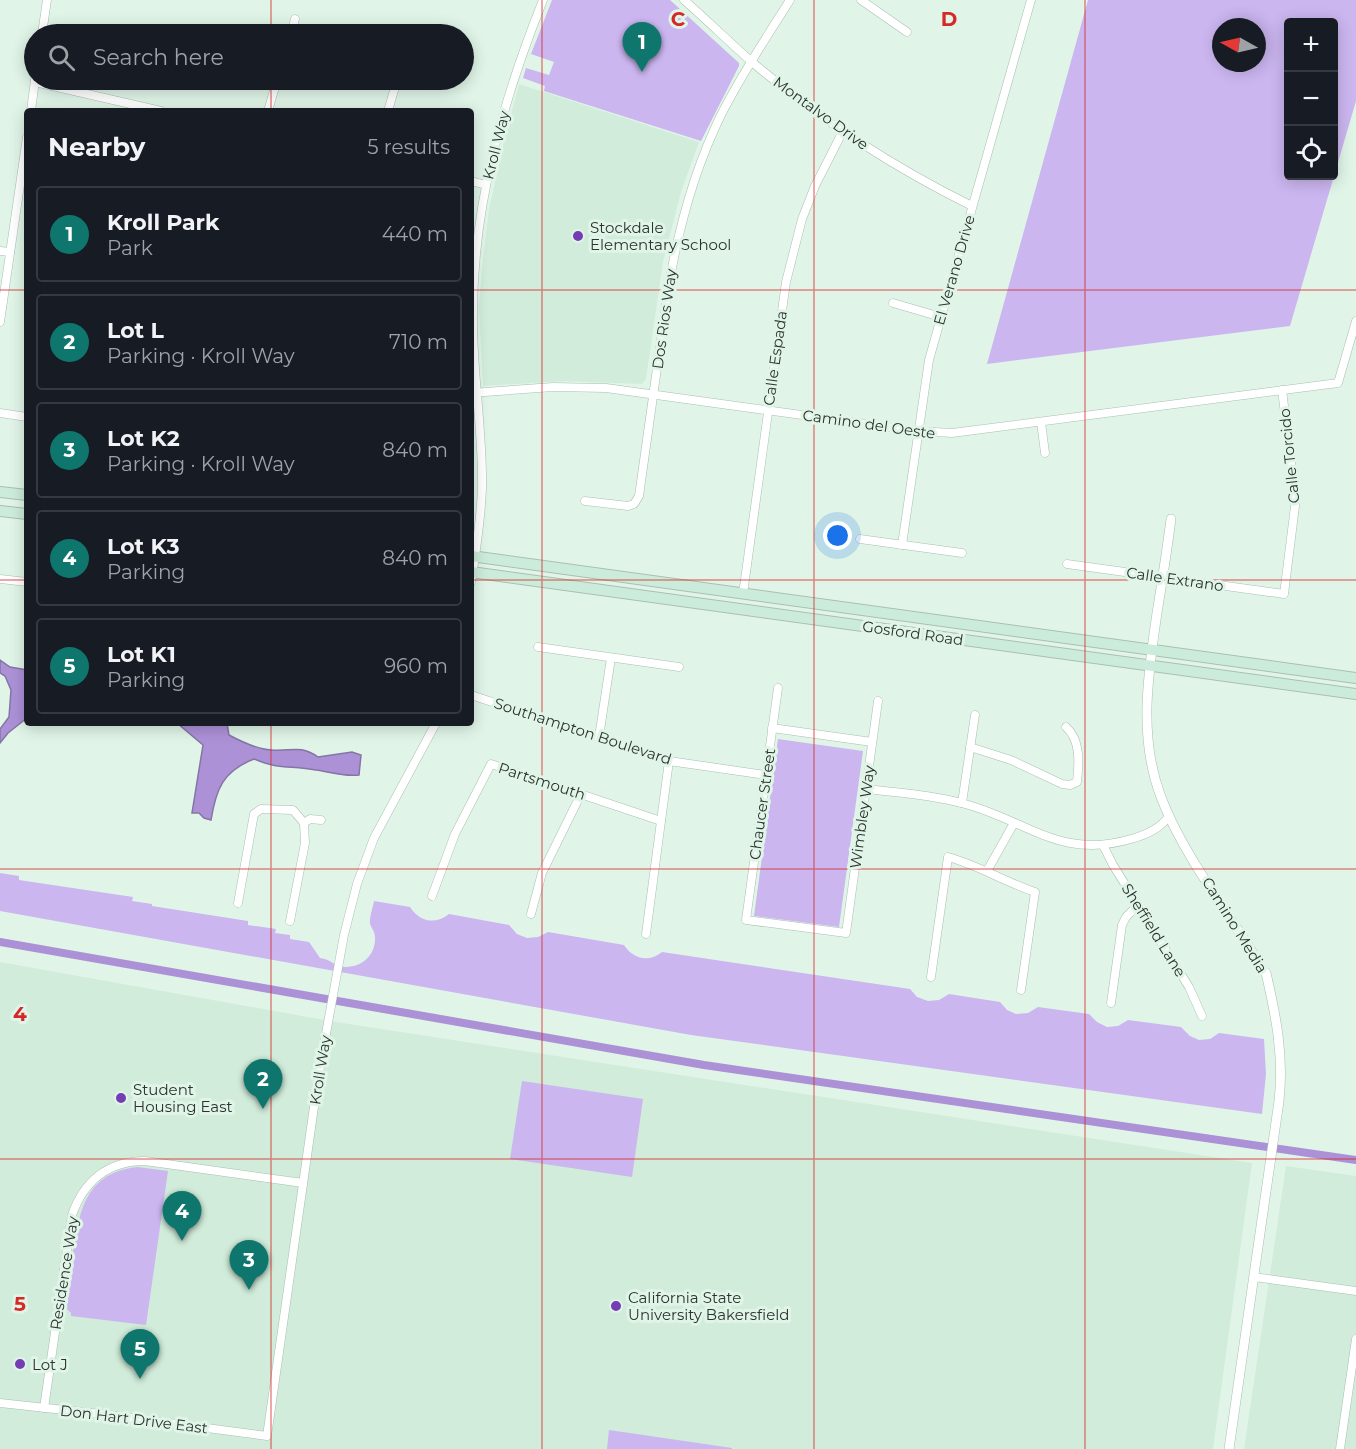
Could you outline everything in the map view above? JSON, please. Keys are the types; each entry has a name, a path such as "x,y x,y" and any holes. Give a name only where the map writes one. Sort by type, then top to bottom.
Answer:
{"main road":[{"path":"0,492 24,495"},
{"path":"0,510 24,514"},
{"name":"Gosford Road","path":"474,556 1356,678"},
{"name":"Gosford Road","path":"474,575 1356,694"}],"street":[{"path":"43,24 47,0"},
{"name":"Kroll Way","path":"474,276 480,218 497,137 512,84 543,0"},
{"name":"Montalvo Drive","path":"684,0 751,61 813,110 908,172 972,206"},
{"name":"Dos Rios Way","path":"585,501 628,506 634,504 639,496 673,260 687,201 712,135 751,61 790,0"},
{"path":"861,0 907,32"},
{"name":"El Verano Drive","path":"902,544 929,360 1031,0"},
{"path":"294,24 296,19"},
{"path":"31,108 34,90"},
{"path":"71,90 142,108"},
{"path":"269,108 274,90"},
{"path":"389,108 394,90"},
{"name":"Calle Espada","path":"743,594 782,306 793,250 815,186 843,131"},
{"path":"0,322 24,157"},
{"path":"474,183 486,185"},
{"path":"0,251 10,252"},
{"path":"892,303 941,317"},
{"path":"1354,334 1356,321"},
{"name":"Camino del Oeste","path":"474,393 580,386 917,431 952,433 1338,383 1354,334"},
{"name":"Calle Torcido","path":"1282,390 1295,506 1284,594"},
{"name":"Kroll Way","path":"474,403 482,487 474,548"},
{"path":"0,413 24,417"},
{"path":"1041,422 1045,453"},
{"name":"Camino Media","path":"1171,519 1149,666 1146,715 1154,777 1168,816 1260,968 1266,973 1278,1027 1282,1064 1274,1138 1229,1449"},
{"path":"860,539 962,553"},
{"name":"Calle Extrano","path":"1066,564 1284,594"},
{"path":"0,579 24,582"},
{"path":"538,647 679,667"},
{"path":"599,738 611,657"},
{"name":"Chaucer Street","path":"778,687 746,920 846,933"},
{"name":"Southampton Boulevard","path":"474,696 669,761 766,775"},
{"name":"Wimbley Way","path":"846,933 878,701"},
{"path":"962,803 975,715"},
{"name":"Kroll Way","path":"267,1436 319,1072 344,935 364,861 385,816 434,726"},
{"path":"970,747 1011,760 1051,779 1070,785 1077,782 1078,765 1076,743 1072,733 1066,727"},
{"path":"772,728 872,742"},
{"path":"646,934 669,761"},
{"name":"Partsmouth","path":"432,897 455,834 491,764 661,821"},
{"path":"866,789 962,803 981,808 1044,837 1078,844 1119,843 1163,825 1168,816"},
{"path":"531,914 542,873 581,794"},
{"path":"238,903 254,814 261,809 293,810 304,823 305,843 290,921"},
{"path":"304,823 310,819 321,820"},
{"path":"987,872 1014,823"},
{"name":"Sheffield Lane","path":"1103,845 1189,987 1202,1016"},
{"path":"931,977 948,856 965,861 1035,892 1021,990"},
{"path":"1111,1003 1122,925 1126,917 1138,905"},
{"name":"Residence Way","path":"44,1408 72,1215 79,1196 95,1177 117,1164 145,1161 303,1183"},
{"path":"1254,1277 1356,1291"},
{"path":"1340,1449 1356,1339"},
{"name":"Don Hart Drive East","path":"0,1403 112,1415 267,1436"}],"shaded area":[{"path":"552,0 670,0 739,63 701,141 544,91 545,86 523,78 526,68 549,75 554,62 531,54"},
{"path":"1088,0 1356,0 1356,101 1338,162 1338,18 1284,18 1284,180 1333,180 1290,326 987,364"},
{"name":"Stockdale Elementary School","path":"519,84 699,142 681,192 663,262 646,379 642,384 563,381 483,386 479,307 489,209"},
{"path":"0,660 10,667 24,669 24,720 0,743 0,729 9,717 11,690 5,676 0,673"},
{"path":"181,726 228,726 229,735 249,745 265,749 300,750 318,757 352,752 361,755 359,775 342,775 278,766 254,759 235,769 223,782 215,799 211,820 199,813 192,813 203,745"},
{"path":"778,739 863,751 839,927 754,916"},
{"path":"0,873 19,876 19,880 133,897 132,901 152,904 152,906 248,921 248,925 276,929 275,933 290,935 290,939 309,942 320,958 342,967 358,965 371,954 375,943 375,935 370,924 374,901 410,907 418,916 433,921 449,914 509,925 517,934 527,938 538,937 548,932 624,945 632,954 642,958 652,958 662,952 910,989 917,997 928,1001 939,1000 949,994 1000,1002 1007,1010 1016,1014 1028,1013 1038,1007 1089,1014 1097,1022 1107,1027 1118,1026 1128,1020 1181,1027 1190,1036 1199,1040 1210,1039 1219,1033 1264,1039 1266,1074 1262,1114 691,1035 0,911"},
{"name":"California State University Bakersfield","path":"0,962 336,1022 1252,1163 1213,1449 0,1449"},
{"path":"522,1081 643,1099 632,1177 510,1159"},
{"path":"1286,1166 1356,1176 1356,1449 1244,1449"},
{"path":"137,1167 168,1171 146,1325 71,1316 65,1307 79,1221 88,1196 106,1177"},
{"path":"609,1430 732,1448 732,1449 607,1449"}],"waterway":[{"path":"0,942 704,1065 1356,1160"}],"place":[{"name":"Kroll Park","path":"642,72"},
{"name":"Stockdale Elementary School","path":"578,236"},
{"name":"Student Housing East","path":"121,1098"},
{"name":"Lot L","path":"263,1109"},
{"name":"Lot K3","path":"182,1241"},
{"name":"Lot K2","path":"249,1290"},
{"name":"California State University Bakersfield","path":"616,1306"},
{"name":"Lot J","path":"20,1364"},
{"name":"Lot K1","path":"140,1379"}]}
